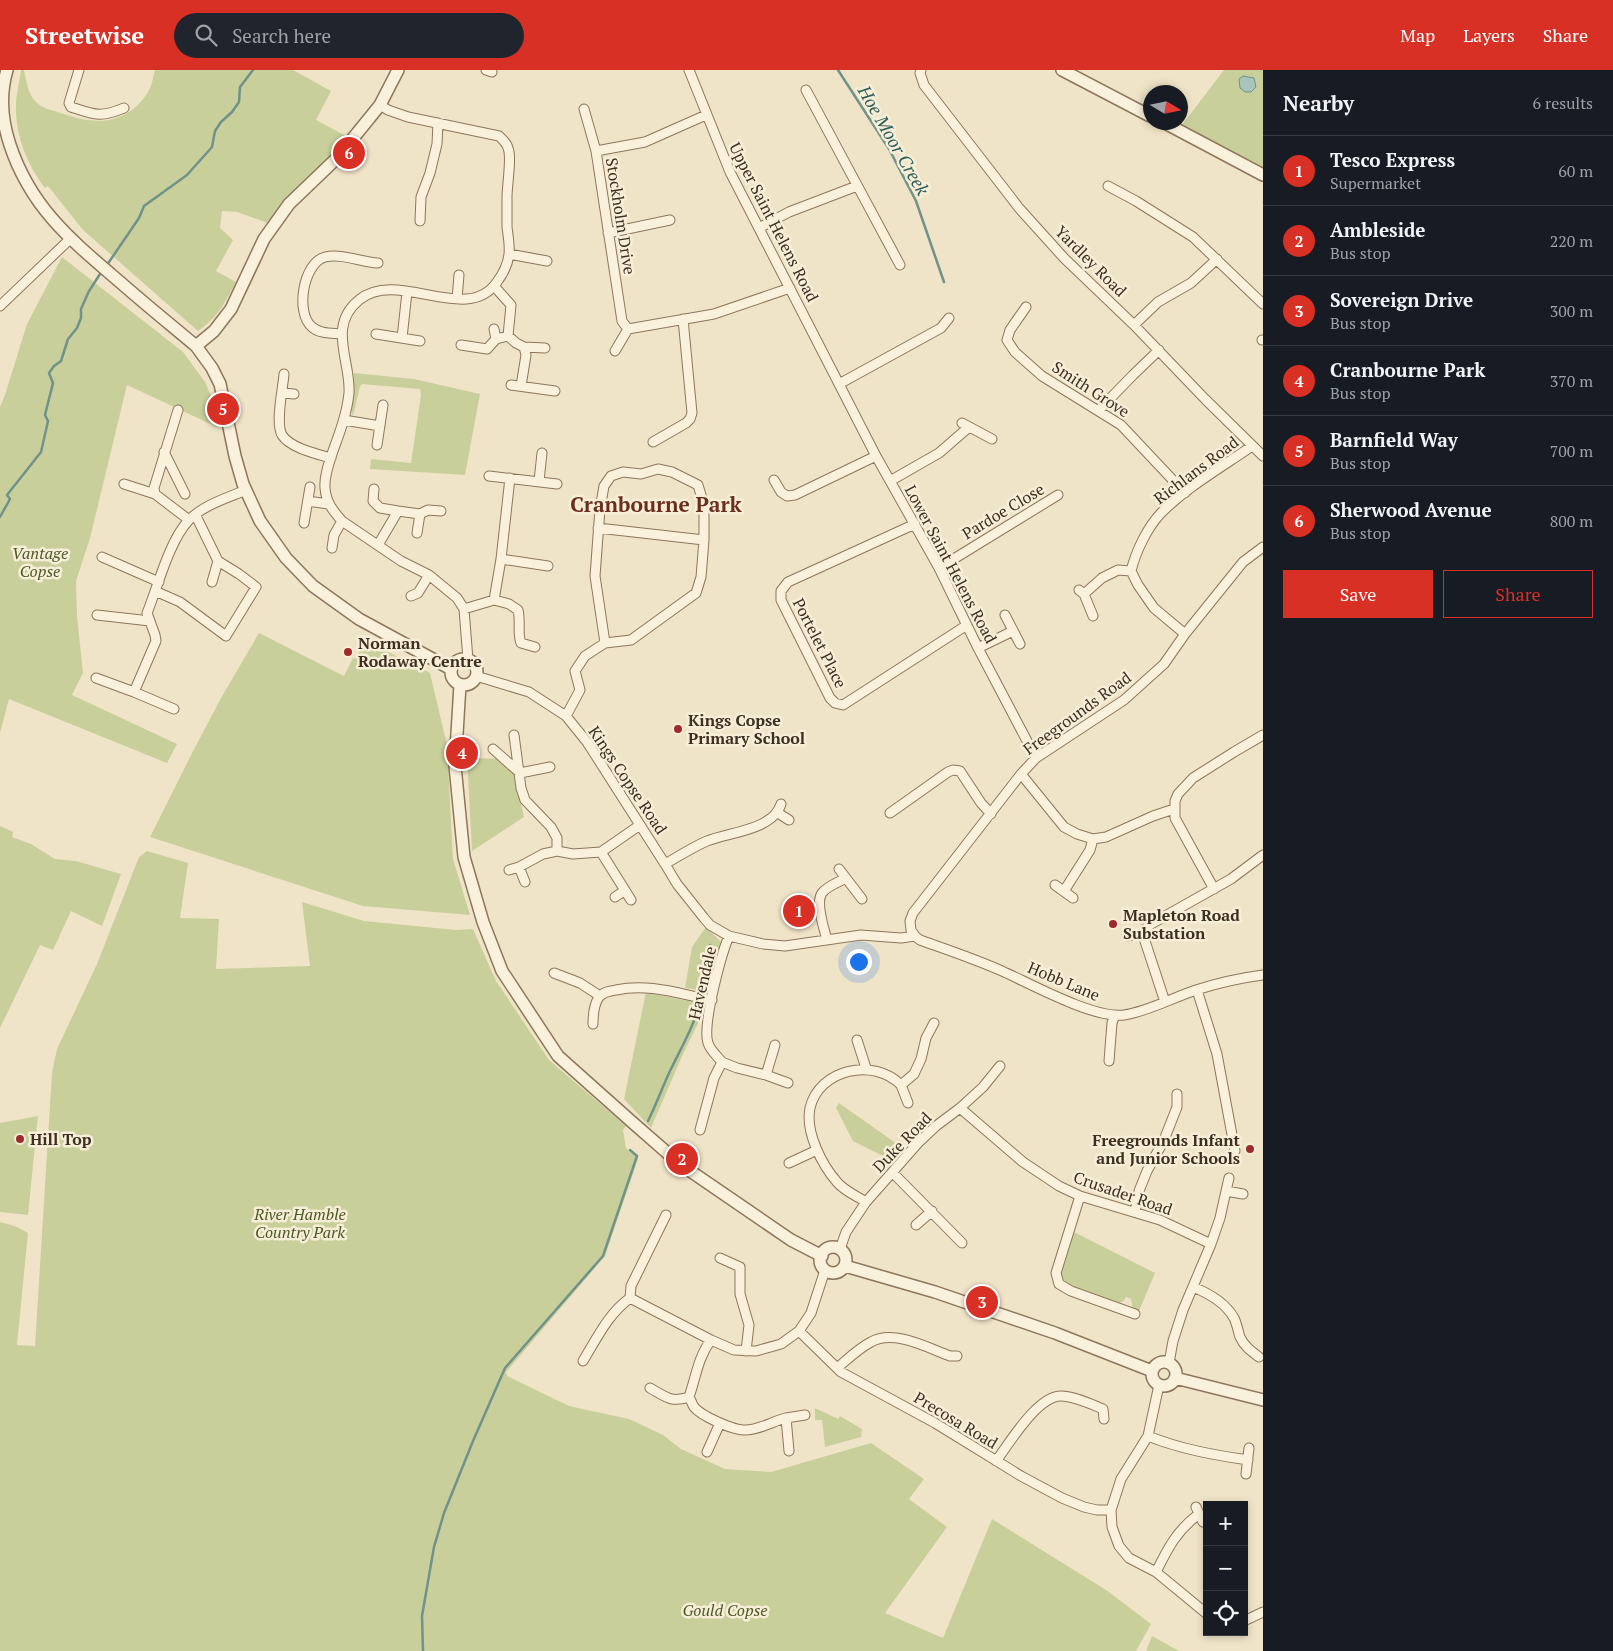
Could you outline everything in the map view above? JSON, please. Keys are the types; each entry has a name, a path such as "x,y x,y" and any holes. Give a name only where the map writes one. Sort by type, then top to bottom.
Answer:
{"street":[{"path":"8,70 2,102 5,130 16,164 31,192 44,210 72,241 196,346 212,368 220,384 235,456 246,490 260,521 286,558 313,586 359,619 451,669"},
{"path":"79,70 69,103 71,107 100,115 124,108"},
{"path":"196,346 214,331 231,309 264,239 289,204 336,158 380,106 398,70"},
{"name":"Upper Saint Helens Road","path":"689,70 730,172 839,384"},
{"path":"1062,70 1143,112"},
{"name":"Yardley Road","path":"918,71 924,85 1019,208 1064,258 1134,325 1263,456"},
{"path":"806,90 900,264"},
{"path":"380,106 408,117 499,136 506,142 509,150 507,191 509,254 506,266 494,286 479,297 457,299 386,289 368,293 353,305 348,312 341,334 349,390 344,420 326,474 324,488 328,504 342,521 401,561 429,574 457,598 464,608 468,660"},
{"name":"Stockholm Drive","path":"584,109 596,151 622,321 628,329"},
{"name":"Stockholm Drive","path":"596,151 645,142 706,115"},
{"path":"420,221 421,197 430,173 437,144 438,123"},
{"path":"1178,130 1263,175"},
{"path":"759,228 789,212 858,186"},
{"path":"1108,186 1139,198 1193,237 1254,298 1263,304"},
{"path":"608,233 672,219"},
{"path":"0,306 72,241"},
{"path":"509,254 547,261"},
{"path":"341,334 320,332 308,323 303,310 302,299 307,277 317,261 325,257 337,257 366,266 378,263"},
{"path":"1134,325 1158,302 1191,284 1217,259"},
{"path":"457,299 459,275"},
{"path":"494,286 511,305 508,336"},
{"path":"615,351 628,329 714,314 790,288"},
{"path":"402,338 407,292"},
{"name":"Smith Grove","path":"1026,307 1010,330 1007,340 1015,352 1042,376 1121,425 1185,493"},
{"path":"839,384 941,328 949,318"},
{"path":"653,442 686,423 692,413 683,319"},
{"path":"494,329 496,339"},
{"path":"376,334 420,341"},
{"path":"461,345 487,349 496,339 508,336"},
{"path":"508,336 524,347 545,348"},
{"path":"524,347 526,356 516,386 555,392"},
{"path":"1099,410 1159,350"},
{"path":"284,374 279,421 282,434 289,442 308,451 331,458"},
{"name":"Lower Saint Helens Road","path":"839,384 876,456 916,524 966,625 1036,758"},
{"path":"283,393 294,394"},
{"path":"377,444 383,405"},
{"path":"155,494 154,488 178,410"},
{"path":"344,420 380,426"},
{"path":"890,481 939,453 965,425 992,439"},
{"name":"Richlans Road","path":"1131,571 1135,554 1160,514 1185,493 1252,446"},
{"path":"164,452 184,494"},
{"path":"539,480 542,453"},
{"path":"774,480 781,492 787,496 795,495 876,456"},
{"path":"566,716 580,690 575,671 586,656 605,644 631,640 696,593 701,577 704,505 698,485 672,472 658,469 641,474 623,472 610,476 604,486 598,528 595,576 605,644"},
{"path":"489,476 539,480 557,484"},
{"path":"494,600 501,559 510,478"},
{"path":"124,484 155,494 192,518 218,561 256,587 226,636 180,602 156,592"},
{"path":"304,523 310,487"},
{"path":"374,489 373,501 380,508 420,514 428,510 441,511"},
{"path":"134,692 156,641 156,635 147,613 174,542 192,518 213,504 246,490"},
{"name":"Pardoe Close","path":"939,568 1058,495"},
{"path":"308,501 328,504"},
{"path":"378,545 398,511"},
{"path":"417,533 420,514"},
{"path":"332,548 334,535 342,521"},
{"name":"Portelet Place","path":"916,524 788,582 781,591 781,600 830,698 835,703 842,705 966,625"},
{"path":"598,528 704,540"},
{"name":"Freegrounds Road","path":"915,936 909,925 913,913 1021,774 1036,758 1124,700 1164,664 1185,634 1243,562 1263,547"},
{"path":"102,557 159,582"},
{"path":"501,559 548,566"},
{"path":"212,582 218,561"},
{"path":"1092,616 1081,592 1118,570 1131,571 1154,608 1185,634"},
{"path":"415,596 429,574"},
{"path":"464,608 494,600 509,604 518,610 521,642 535,647"},
{"path":"97,615 150,621"},
{"path":"1005,615 1020,644"},
{"path":"978,648 1013,630"},
{"path":"460,659 468,660 475,665 477,670 476,676 471,683 460,685 453,680 451,669 456,661 460,659"},
{"name":"Kings Copse Road","path":"476,676 529,692 566,716 587,742 677,884 710,925 729,936 763,944 785,946 860,935 901,938 915,936"},
{"path":"96,678 174,709"},
{"path":"460,685 456,766 464,857 483,922 502,971 558,1056 632,1122 680,1164 791,1240 822,1256"},
{"path":"514,735 521,788 525,800 551,827 558,838 557,851"},
{"path":"1214,888 1175,818 1174,809 1178,794 1193,778 1263,736"},
{"path":"493,749 520,773"},
{"path":"520,773 550,767"},
{"path":"892,809 953,770 960,771 981,803 991,814"},
{"path":"1021,774 1064,827 1093,839 1106,837 1174,809"},
{"path":"666,864 708,841 763,823 778,813 781,804"},
{"path":"778,813 790,820"},
{"path":"508,870 543,854 557,851 573,854 601,852 640,825"},
{"path":"1064,891 1090,850 1093,839"},
{"path":"601,852 631,900"},
{"path":"1164,1002 1143,934 1145,929 1231,879 1263,855"},
{"path":"519,866 525,882"},
{"path":"839,869 862,900"},
{"path":"827,940 819,908 822,892 846,878"},
{"path":"1055,885 1073,898"},
{"path":"615,898 624,891"},
{"path":"1127,936 1143,934"},
{"name":"Havendale","path":"722,1062 708,1044 706,1026 723,950 729,936"},
{"name":"Hobb Lane","path":"915,936 920,940 968,957 1095,1012 1115,1015 1139,1012 1197,990 1231,980 1263,975"},
{"path":"559,977 580,983 600,996"},
{"path":"595,1020 595,1005 600,996 607,992 633,986 656,988 712,1000"},
{"path":"1197,990 1217,1054 1235,1152"},
{"path":"1109,1061 1112,1023 1115,1015"},
{"path":"901,1084 914,1074 921,1059 926,1038 934,1023"},
{"path":"857,1040 866,1068"},
{"path":"766,1075 775,1045"},
{"path":"700,1130 714,1078 722,1062 788,1083"},
{"name":"Duke Road","path":"840,1249 846,1232 866,1202 918,1143 983,1087 1000,1066"},
{"path":"866,1202 838,1184 817,1150 810,1128 810,1109 815,1097 828,1080 843,1073 866,1068 883,1074 901,1084 908,1103"},
{"path":"1135,1212 1139,1191 1147,1171 1182,1108 1177,1094"},
{"name":"Crusader Road","path":"960,1108 1023,1162 1059,1186 1080,1196 1160,1220 1211,1244"},
{"path":"789,1163 801,1163 817,1150"},
{"path":"893,1173 962,1243"},
{"path":"1169,1364 1173,1341 1183,1310 1220,1218 1229,1178"},
{"path":"1226,1191 1243,1194"},
{"path":"1080,1196 1056,1273 1059,1284 1071,1291 1126,1306 1135,1314"},
{"path":"916,1225 932,1211"},
{"path":"630,1298 631,1286 666,1216"},
{"path":"827,1249 840,1249 845,1256 845,1266 834,1273 825,1270 821,1264 822,1256 827,1249"},
{"path":"720,1258 740,1268 740,1294 748,1325 746,1351"},
{"path":"845,1266 944,1295 1055,1333 1152,1371"},
{"path":"630,1298 734,1350 756,1351 781,1344 799,1331 811,1313 825,1270"},
{"path":"1193,1287 1208,1293 1223,1305 1233,1317 1238,1339 1259,1357"},
{"path":"583,1361 606,1321 618,1306 630,1298"},
{"name":"Precosa Road","path":"799,1331 841,1372 943,1428 996,1461 1062,1498 1084,1507 1097,1510 1111,1510"},
{"path":"837,1368 871,1342 882,1338 910,1341 950,1356 957,1356"},
{"path":"711,1340 704,1349 698,1364 689,1396 693,1406 703,1415 720,1423 744,1430 760,1427 774,1420 805,1415"},
{"path":"1161,1362 1169,1364 1175,1371 1175,1378 1167,1385 1159,1385 1153,1379 1152,1371 1161,1362"},
{"path":"1175,1378 1263,1400"},
{"path":"1159,1385 1148,1436 1121,1478 1111,1510 1112,1527 1119,1546 1129,1558 1156,1572 1203,1611"},
{"path":"650,1388 670,1400 679,1400 689,1396"},
{"path":"996,1461 1038,1407 1049,1399 1061,1396 1106,1405 1104,1419"},
{"path":"786,1418 789,1451"},
{"path":"707,1452 720,1423"},
{"path":"1148,1436 1162,1442 1210,1455 1248,1460"},
{"path":"1246,1474 1250,1448"},
{"path":"1156,1572 1178,1533 1199,1514"},
{"path":"1248,1619 1263,1612"}],"green space":[{"path":"21,70 24,70 33,99 42,106 76,118 99,121 121,116 131,111 140,103 149,90 155,70 293,70 331,91 316,120 346,136 332,155 268,223 237,212 222,211 220,228 233,240 216,271 236,282 216,315 198,331 83,230 48,186 45,188 23,149 20,138 16,116 16,101"},
{"path":"1224,70 1263,70 1263,167 1188,128 1188,117"},
{"name":"Vantage Copse","path":"62,257 183,352 205,382 212,398 217,427 127,385 90,538 76,581 77,616 83,673 72,695 177,744 167,763 9,699 0,733 0,407 27,324"},
{"path":"354,373 414,379 480,394 465,475 370,469 371,459 411,463 421,395 420,389 362,384 353,416 351,410"},
{"path":"259,633 344,676 353,658 356,659 365,640 430,673 447,745 453,859 470,915 363,906 150,837 221,698"},
{"path":"467,758 511,759 524,817 472,851"},
{"path":"0,826 13,832 12,837 31,844 55,859 76,861 121,874 102,926 71,911 53,950 40,945 0,1028"},
{"name":"River Hamble Country Park","path":"147,851 188,863 180,918 219,919 216,969 310,966 302,902 364,921 456,930 473,929 496,981 549,1060 626,1126 623,1130 626,1148 638,1159 605,1256 506,1372 507,1376 569,1406 629,1419 663,1435 681,1449 725,1469 771,1472 871,1443 924,1479 909,1499 947,1527 885,1613 943,1638 992,1519 1106,1590 1151,1624 1136,1651 0,1651 0,1222 15,1226 28,1233 17,1345 35,1346 52,1073 57,1049 97,964 139,857"},
{"path":"706,927 721,942 710,992 685,988 692,947"},
{"path":"646,992 707,1005 683,1054 651,1128 624,1099"},
{"path":"839,1103 897,1144 887,1158 853,1141 836,1108"},
{"path":"38,1116 28,1215 0,1212 0,1123"},
{"path":"1074,1232 1155,1273 1139,1311 1133,1309 1131,1299 1126,1297 1124,1301 1116,1304 1114,1301 1082,1289 1078,1290 1064,1282 1061,1272 1062,1265"},
{"path":"815,1408 838,1419 840,1416 862,1429 861,1437 825,1447 822,1420 815,1420"},
{"path":"1152,1636 1179,1651 1146,1651"}],"water":[{"path":"1243,76 1254,78 1256,87 1251,92 1245,92 1240,88 1239,79"}],"waterway":[{"name":"Hoe Moor Creek","path":"107,265 139,218 144,206 187,175 212,147 215,131 239,102 240,87 253,70"},
{"name":"Hoe Moor Creek","path":"838,70 889,149 916,201 944,282"},
{"name":"Hoe Moor Creek","path":"0,517 10,499 7,495 41,452 48,421 45,415 53,383 49,373 61,361 68,339 77,328 81,318 81,309 89,291 102,271"},
{"path":"701,990 710,945"},
{"path":"648,1121 699,1007"},
{"path":"423,1651 422,1616 434,1547 444,1513 473,1441 505,1368 603,1256 637,1156 630,1150"}],"place":[{"name":"Sherwood Avenue","path":"349,153"},
{"name":"Barnfield Way","path":"223,409"},
{"name":"Norman Rodaway Centre","path":"348,652"},
{"name":"Kings Copse Primary School","path":"678,729"},
{"name":"Cranbourne Park","path":"462,753"},
{"name":"Tesco Express","path":"799,911"},
{"name":"Mapleton Road Substation","path":"1113,924"},
{"name":"Hill Top","path":"20,1139"},
{"name":"Freegrounds Infant and Junior Schools","path":"1250,1149"},
{"name":"Ambleside","path":"682,1159"},
{"name":"Sovereign Drive","path":"982,1302"}],"district":[{"name":"Cranbourne Park","path":"656,504"}],"park label":[{"name":"Gould Copse","path":"725,1610"}]}
